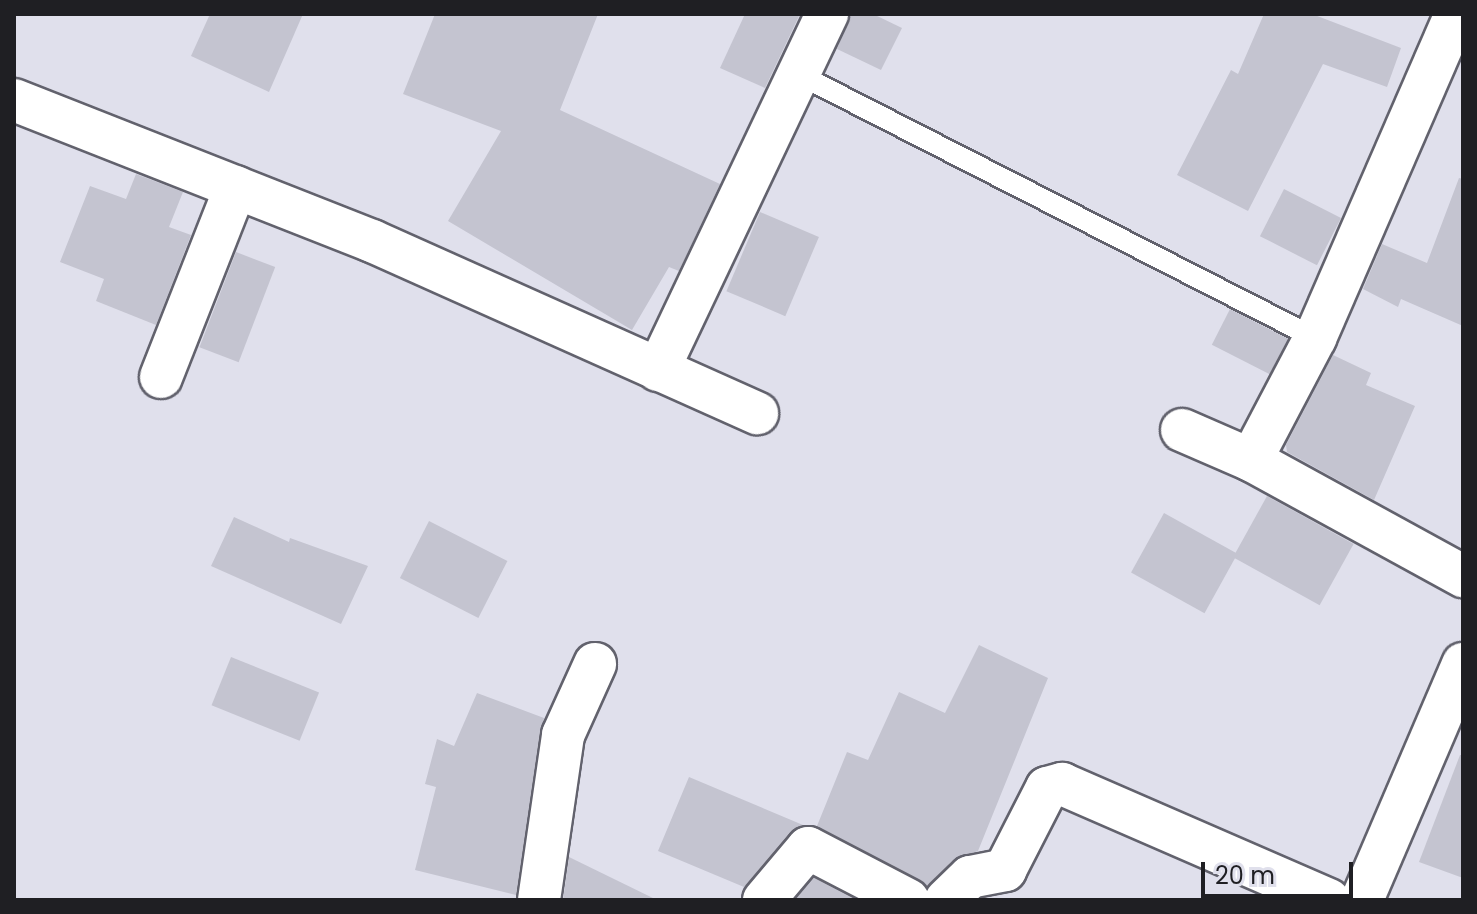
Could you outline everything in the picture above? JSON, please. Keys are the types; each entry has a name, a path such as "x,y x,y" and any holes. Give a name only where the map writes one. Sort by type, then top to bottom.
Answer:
{"street":[{"path":"658,370 802,76 827,14"},
{"path":"1251,460 1315,338 1456,14"},
{"path":"14,100 372,241 757,413"},
{"path":"161,377 236,187"},
{"path":"1182,430 1251,460 1463,576"},
{"path":"539,900 563,735 595,664"},
{"path":"1362,900 1463,664"},
{"path":"946,900 970,877 1005,870 1047,788 1062,784 1329,900"},
{"path":"764,900 808,848 908,900"}],"lane":[{"path":"802,76 1315,338"}],"building":[{"path":"210,14 303,14 269,92 191,56"},
{"path":"435,14 598,14 560,110 720,184 679,271 669,267 632,330 448,221 501,131 403,94"},
{"path":"745,14 800,14 765,88 720,68"},
{"path":"851,14 873,14 902,28 881,70 837,49"},
{"path":"1264,14 1312,14 1401,48 1387,87 1323,64 1248,211 1177,175 1231,70 1238,74"},
{"path":"136,174 183,192 169,227 191,235 156,325 96,301 104,279 60,262 90,186 126,199"},
{"path":"1459,178 1463,179 1463,326 1401,299 1398,307 1363,289 1382,244 1427,263"},
{"path":"1284,189 1341,218 1317,265 1260,236"},
{"path":"760,212 819,237 785,316 726,291"},
{"path":"236,252 275,267 239,362 199,347"},
{"path":"1230,309 1288,339 1270,374 1212,345"},
{"path":"1333,355 1371,373 1366,385 1415,406 1374,500 1287,452 1286,445"},
{"path":"1267,496 1354,544 1320,605 1233,557"},
{"path":"1164,513 1237,554 1205,613 1131,572"},
{"path":"234,517 289,542 290,538 368,566 341,624 211,566"},
{"path":"429,521 507,561 478,618 400,578"},
{"path":"979,645 1048,678 978,851 954,859 927,886 817,826 847,752 868,760 899,692 945,713"},
{"path":"231,657 319,693 300,741 212,705"},
{"path":"477,693 544,718 516,895 415,870 436,787 425,784 437,739 454,746"},
{"path":"1460,755 1463,755 1463,878 1419,862"},
{"path":"689,777 803,825 790,832 744,887 658,851"},
{"path":"569,857 657,900 563,900"},
{"path":"814,878 856,900 795,900"}]}
